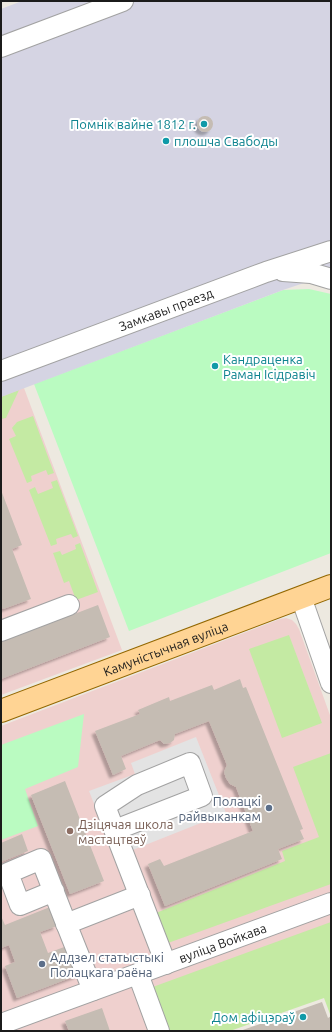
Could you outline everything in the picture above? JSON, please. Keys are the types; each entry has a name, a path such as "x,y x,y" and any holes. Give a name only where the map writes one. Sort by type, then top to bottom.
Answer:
{"main road":[{"name":"Камуністычная вуліца","path":"1,711 331,586"}],"street":[{"path":"1,47 123,1"},
{"name":"Замкавы праезд","path":"1,371 273,270 331,251"},
{"path":"273,270 311,273 331,279"},
{"path":"301,597 331,683"},
{"path":"1,631 69,605"},
{"path":"115,830 166,964"},
{"path":"54,891 93,990"},
{"path":"66,924 140,895"},
{"name":"вуліца Войкава","path":"1,1024 331,903"},
{"path":"138,974 158,1031"}],"shaded area":[{"name":"плошча Свабоды","path":"22,1 331,1 331,274 283,290 1,397 1,9"},
{"path":"21,380 122,650 1,695 1,388"},
{"path":"286,618 292,620 299,629 331,718 331,929 152,1031 1,1031 1,726"},
{"path":"196,737 226,813 115,857 89,791 135,774 131,763"}],"green space":[{"path":"309,289 331,294 331,553 129,631 34,384 283,290"},
{"path":"19,390 6,418 1,419 1,397"},
{"path":"33,416 54,473 48,475 46,470 31,476 32,481 27,483 9,439 16,436 12,428 17,422"},
{"path":"57,480 78,536 73,538 71,534 56,539 57,544 51,546 29,490 35,487 38,494 53,488 51,482"},
{"path":"80,543 98,592 76,600 69,581 64,583 53,553 60,551 62,555 76,549 75,545"},
{"path":"289,635 322,723 282,738 249,649"},
{"path":"84,714 78,767 25,789 38,826 1,840 1,745"},
{"path":"331,753 331,884 168,943 156,913 285,861 282,851 319,837 293,767"},
{"path":"331,922 330,1014 324,998 230,1031 165,1031 150,988"}],"building":[{"name":"Помнік вайне 1812 г.","path":"205,116 211,118 213,124 211,130 205,132 199,130 197,124 199,118"},
{"path":"1,490 22,545 12,549 31,599 3,609 1,605"},
{"path":"98,605 110,637 1,679 1,642"},
{"name":"Полацкі райвыканкам","path":"240,679 243,688 246,687 303,829 300,830 304,839 278,849 282,859 165,906 148,864 160,859 164,866 253,831 236,787 230,784 226,778 224,772 227,765 209,721 175,734 174,740 170,743 164,744 160,740 121,756 126,769 113,775 95,731 140,714 138,710 169,697 170,701 212,685 214,690"},
{"path":"65,781 104,881 70,894 31,795"},
{"path":"22,834 28,851 1,862 1,843"},
{"name":"Аддзел статыстыкі Полацкага раёна","path":"50,907 57,926 40,932 48,953 67,946 78,975 17,998 5,966 15,962 9,945 1,948 1,916 5,925"},
{"name":"Дом афіцэраў","path":"322,1002 328,1018 331,1016 331,1031 240,1031"},
{"path":"102,1008 110,1031 69,1031 65,1021"}],"place":[{"name":"Помнік вайне 1812 г.","path":"204,124"},
{"name":"плошча Свабоды","path":"166,141"},
{"name":"Кандраценка Раман Ісідравіч","path":"215,366"},
{"name":"Полацкі райвыканкам","path":"269,808"},
{"name":"Дзіцячая школа мастацтваў","path":"70,831"},
{"name":"Аддзел статыстыкі Полацкага раёна","path":"42,964"},
{"name":"Дом афіцэраў","path":"303,1017"}]}
